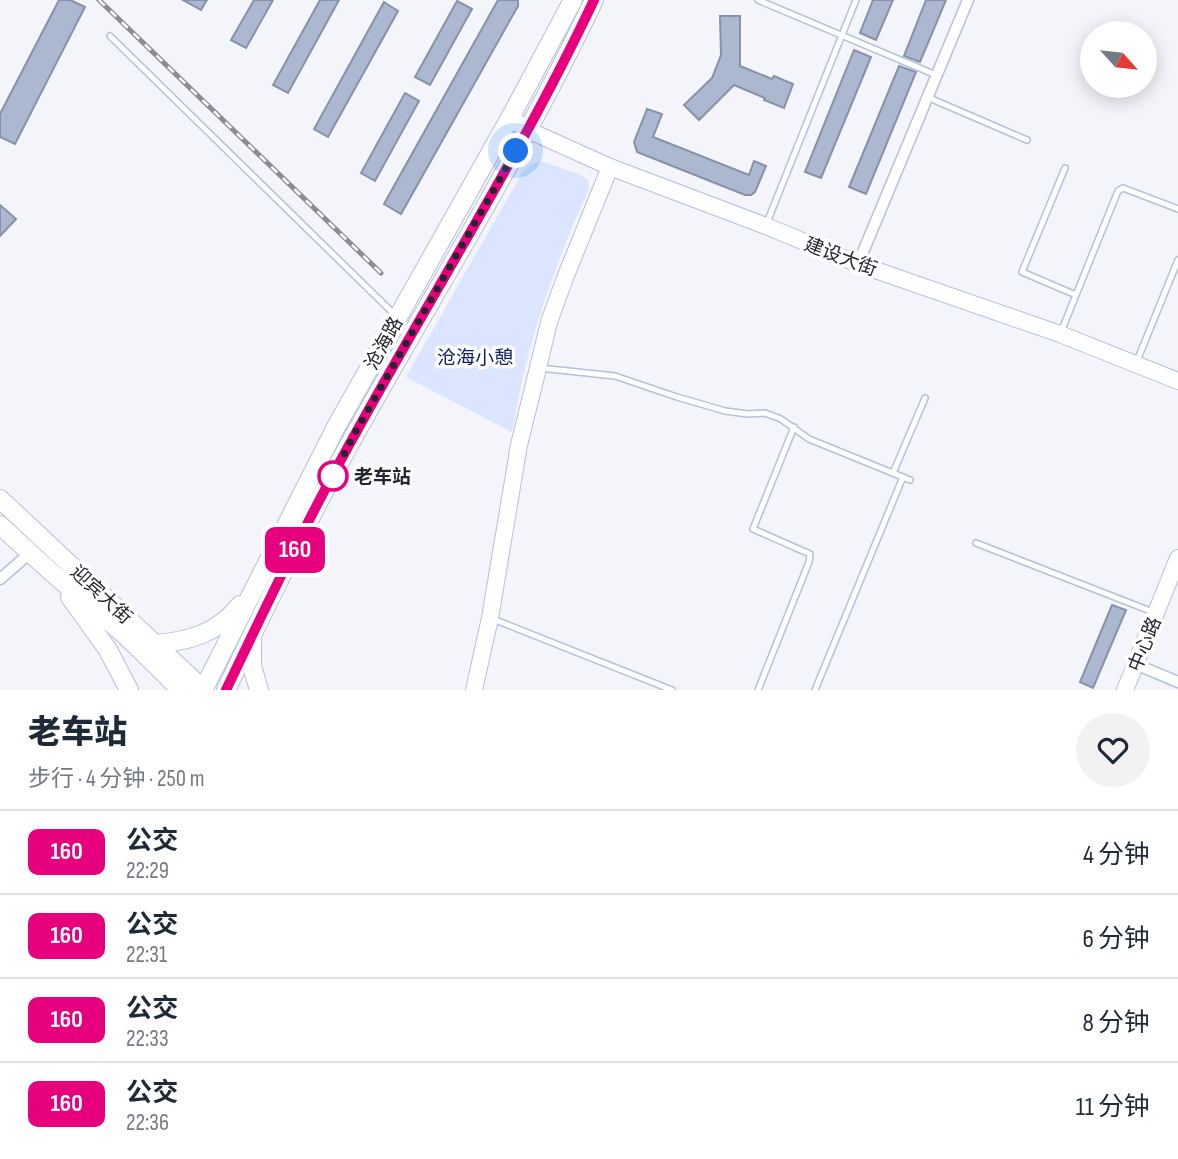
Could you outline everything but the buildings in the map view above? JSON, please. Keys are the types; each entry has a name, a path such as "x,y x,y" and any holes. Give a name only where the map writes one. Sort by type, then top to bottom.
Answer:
{"main road":[{"name":"沧海路","path":"203,690 336,427 510,118 572,0"},
{"name":"沧海路","path":"226,690 356,431 528,130 591,6"},
{"name":"迎宾大街","path":"0,499 203,690"},
{"name":"迎宾大街","path":"0,525 126,636 181,690"},
{"path":"51,572 108,650 129,690"},
{"path":"156,644 192,639 214,629 230,618 257,583"},
{"path":"253,633 252,666 258,690"}],"street":[{"path":"572,0 591,6"},
{"path":"858,264 968,0"},
{"name":"建设大街","path":"510,118 528,130 610,167 858,264 1060,334 1178,381"},
{"path":"474,690 490,618 519,445 538,368 561,289 610,167"},
{"path":"0,579 30,553"},
{"name":"中心路","path":"1125,690 1178,558"},
{"path":"1135,664 1178,682"}],"lane":[{"path":"758,0 936,75"},
{"path":"766,226 856,0"},
{"path":"110,36 397,318"},
{"path":"927,97 1027,139"},
{"path":"1065,168 1022,272 1076,295"},
{"path":"1060,334 1118,191 1123,188 1178,209"},
{"path":"1136,364 1178,260"},
{"path":"538,368 615,376 725,411 765,413 781,419 809,439 910,480"},
{"path":"893,473 925,398"},
{"path":"758,690 809,562 810,554 753,529 794,427"},
{"path":"815,690 902,477"},
{"path":"976,543 1156,613"},
{"path":"490,618 672,690"}],"green space":[{"name":"沧海小憩","path":"541,161 582,175 588,180 589,189 541,310 526,362 512,432 406,377 522,173 530,165"}],"railway":[{"path":"99,0 381,273"}],"bus line":[{"name":"160","path":"226,690 356,431 528,130 594,0"}],"place":[{"name":"老车站","path":"333,476"}],"route":[{"path":"333,476 516,151"}]}
